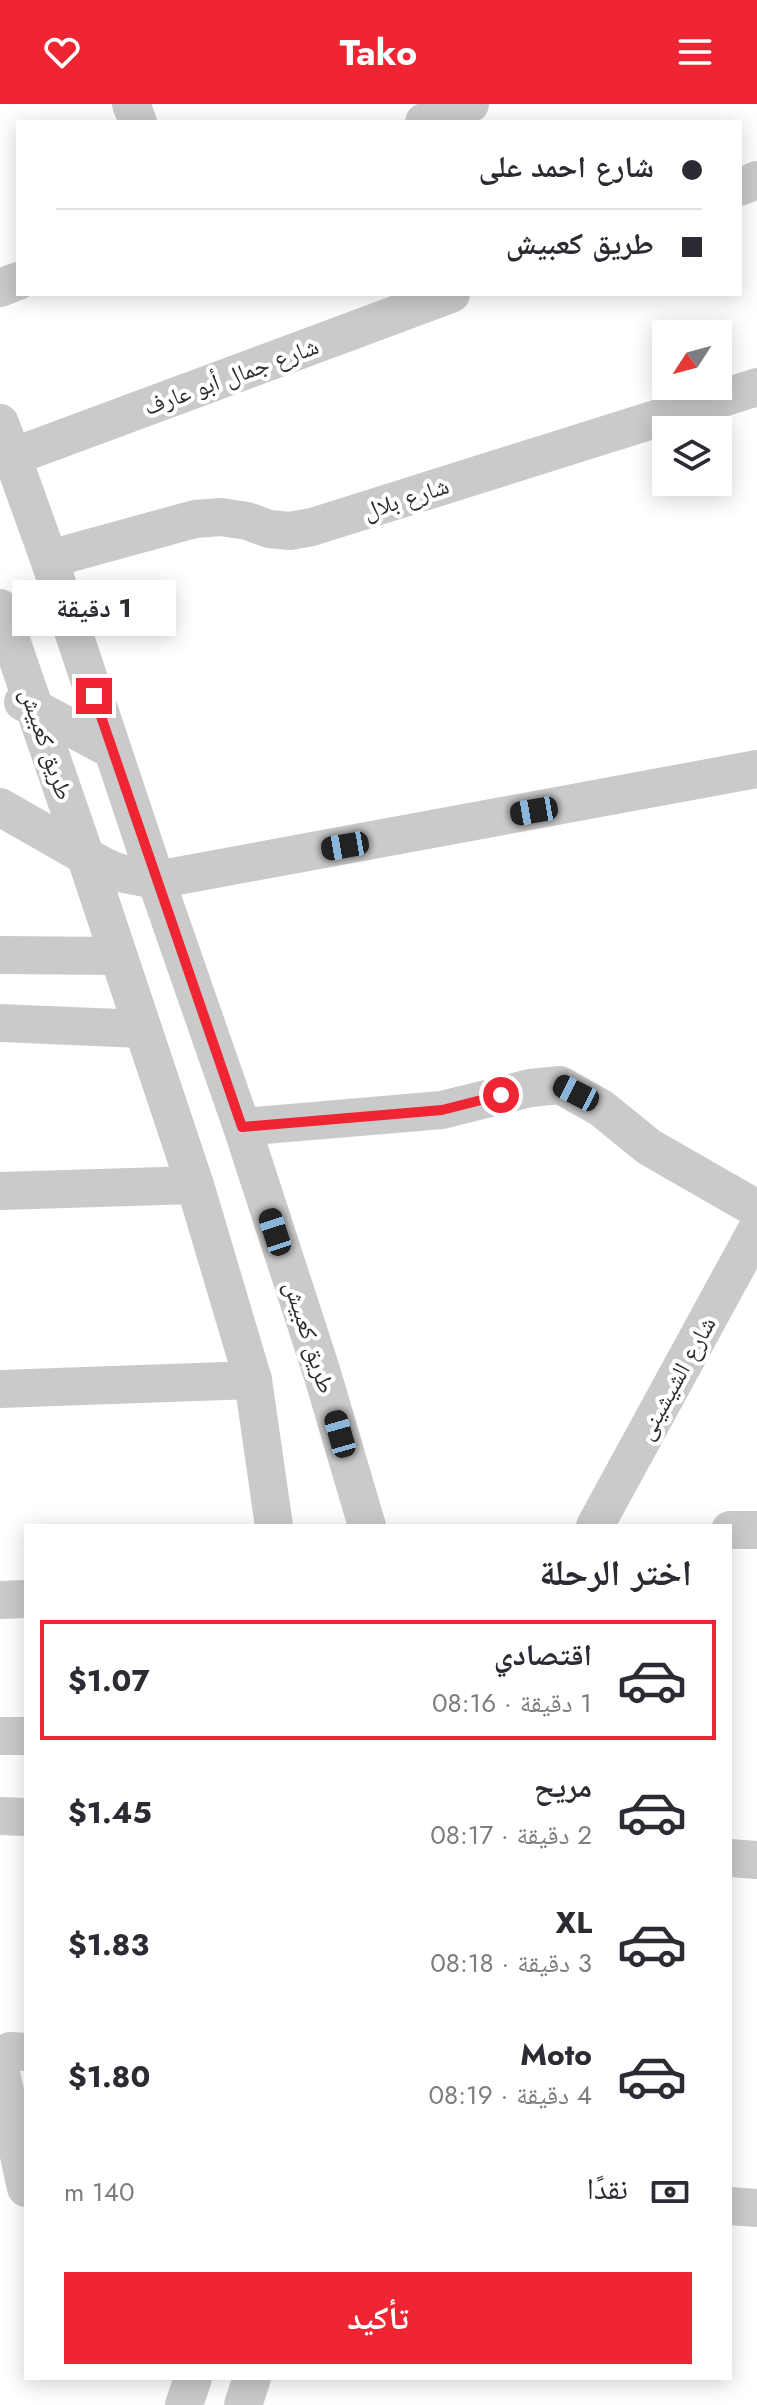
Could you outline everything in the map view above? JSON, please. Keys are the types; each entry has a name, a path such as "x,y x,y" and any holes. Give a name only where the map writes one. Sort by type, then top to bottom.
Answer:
{"street":[{"path":"429,120 470,104"},
{"name":"شارع جمال أبو عارف","path":"6,440 445,296"},
{"name":"شارع بلال","path":"49,559 195,519 221,517 290,531 312,527 757,387"},
{"name":"طريق كعبيش","path":"6,440 242,1127 322,1373 366,1524"},
{"name":"طريق كعبيش","path":"0,608 195,1185 253,1380 274,1524"},
{"path":"0,688 112,750"},
{"path":"0,807 86,858 120,873 156,880 757,769"},
{"path":"0,955 118,956"},
{"path":"0,1023 142,1029"},
{"path":"242,1127 442,1110 530,1088 560,1085 601,1108 649,1147 757,1209"},
{"path":"0,1191 195,1185"},
{"name":"شارع الشيشينى","path":"596,1524 757,1229"},
{"path":"0,1389 253,1380"},
{"path":"732,1530 757,1530"},
{"path":"0,1600 24,1599"},
{"path":"0,1736 24,1736"},
{"path":"0,1816 24,1817"},
{"path":"732,1858 757,1860"},
{"path":"0,2057 10,2051 24,2052"},
{"path":"0,2068 7,2140 24,2183"},
{"path":"732,2206 757,2208"},
{"path":"184,2405 192,2380"},
{"path":"243,2405 251,2380"}],"route":[{"path":"94,696 242,1127 442,1110 501,1095"}]}
